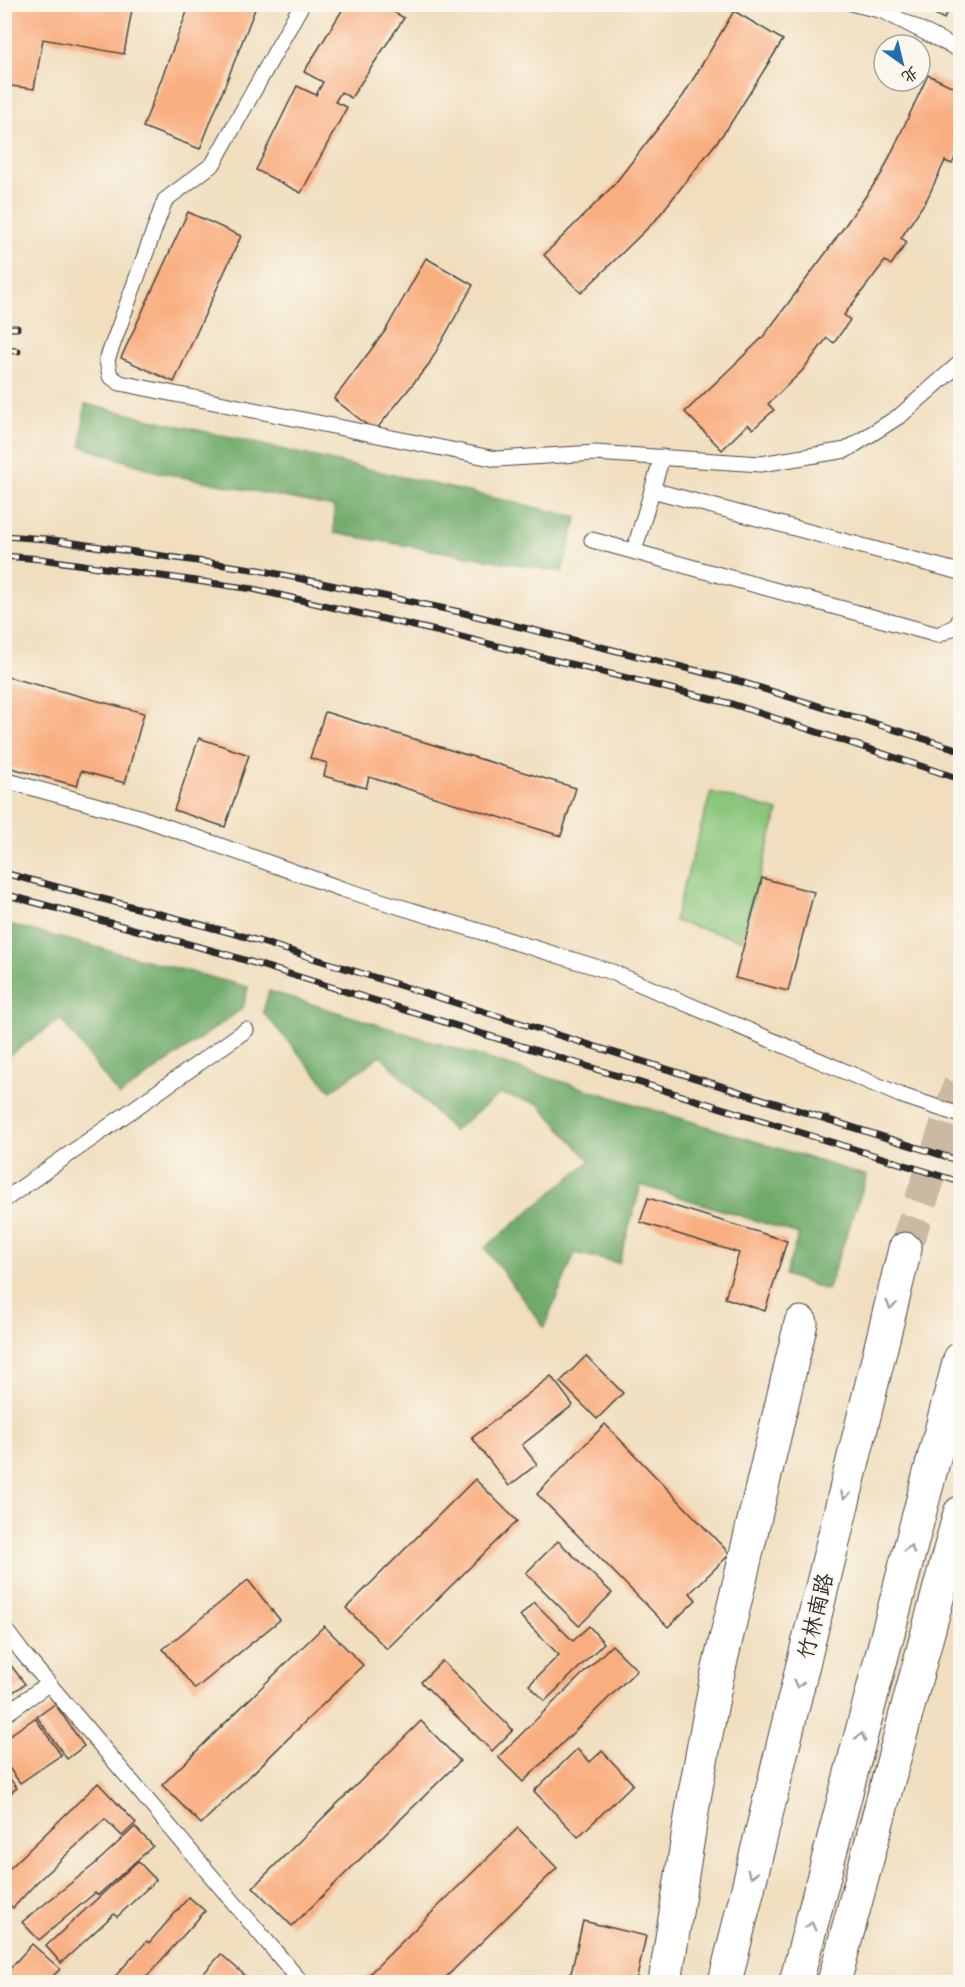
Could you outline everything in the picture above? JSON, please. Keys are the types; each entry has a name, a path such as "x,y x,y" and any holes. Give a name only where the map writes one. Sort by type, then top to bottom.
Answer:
{"main road":[{"name":"竹林南路","path":"725,1983 905,1249"},
{"path":"665,1983 695,1793 716,1681 801,1323"},
{"path":"796,1983 960,1359"},
{"path":"834,1983 960,1513"}],"lane":[{"path":"302,4 213,164 165,200 107,360 110,376 120,383 496,459 595,453 761,464 846,450 901,415 960,363"},
{"path":"854,4 883,11 960,50"},
{"path":"634,551 662,458"},
{"path":"652,490 960,572"},
{"path":"591,540 939,635 958,625 960,617"},
{"path":"4,780 139,817 342,889 612,972 900,1095 960,1115"},
{"path":"4,1200 246,1030"},
{"path":"4,1628 301,1983"},
{"path":"4,1715 48,1683"}],"green space":[{"path":"85,404 577,517 562,572 334,533 334,507 158,472 81,446"},
{"path":"711,792 778,811 742,940 674,921"},
{"path":"4,923 248,987 243,1008 119,1096 61,1019 5,1058"},
{"path":"269,991 867,1176 827,1290 785,1275 799,1234 641,1185 619,1263 575,1253 544,1327 485,1248 590,1161 539,1104 500,1094 453,1131 381,1055 331,1091 263,1012"}],"building":[{"path":"4,4 133,4 124,54 43,39 34,89 4,85"},
{"path":"190,4 257,4 200,149 143,127"},
{"path":"346,4 400,4 394,12 404,18 351,98 341,92 335,102 347,107 301,193 256,170 297,86 316,95 323,82 304,72"},
{"path":"916,4 951,4 944,19"},
{"path":"734,11 783,40 727,129 655,221 581,293 544,255 613,186 683,96"},
{"path":"932,77 960,90 960,129 957,136 960,137 960,147 952,164 945,161 927,199 901,238 907,242 891,265 885,261 844,315 850,320 834,343 827,338 802,371 768,404 774,410 753,429 748,424 722,450 685,412 763,337 882,173 920,93 932,93"},
{"path":"188,212 241,236 174,382 121,358"},
{"path":"426,258 473,285 429,364 375,431 334,399 385,331"},
{"path":"4,676 144,713 125,783 81,771 77,786 4,766"},
{"path":"325,712 576,788 561,836 369,777 366,788 324,776 327,763 310,758"},
{"path":"199,738 249,755 225,827 174,810"},
{"path":"762,878 814,892 788,991 735,978"},
{"path":"648,1198 787,1241 765,1311 725,1298 739,1253 640,1222"},
{"path":"586,1356 623,1393 597,1419 560,1382"},
{"path":"551,1376 573,1405 522,1445 537,1464 509,1486 472,1438"},
{"path":"605,1424 730,1554 690,1593 696,1600 668,1627 537,1494"},
{"path":"475,1479 517,1521 387,1649 346,1608"},
{"path":"558,1541 612,1593 579,1626 526,1573"},
{"path":"248,1580 280,1620 195,1689 163,1649"},
{"path":"534,1602 573,1641 589,1626 604,1643 545,1701 529,1685 559,1655 520,1616"},
{"path":"324,1626 363,1665 201,1824 162,1785"},
{"path":"612,1645 637,1670 523,1782 498,1757"},
{"path":"4,1656 25,1684 4,1698"},
{"path":"442,1661 513,1730 492,1751 421,1682"},
{"path":"55,1704 84,1746 67,1759 37,1717"},
{"path":"35,1718 61,1755 20,1783 4,1761 4,1739"},
{"path":"421,1721 460,1761 292,1926 253,1887"},
{"path":"577,1749 590,1762 602,1751 633,1784 578,1837 534,1791"},
{"path":"4,1771 17,1788 4,1797"},
{"path":"98,1783 136,1823 122,1836 105,1819 36,1883 13,1908 4,1900 4,1874"},
{"path":"135,1827 153,1846 98,1895 95,1893 39,1940 22,1922 95,1864"},
{"path":"518,1828 557,1868 441,1982 361,1982"},
{"path":"138,1861 156,1880 117,1917 114,1914 61,1963 46,1946"},
{"path":"189,1897 205,1911 142,1982 110,1982 147,1941 149,1943"},
{"path":"583,1921 646,1936 636,1982 569,1982"},
{"path":"32,1944 60,1969 48,1981 50,1982 7,1982 5,1974"},
{"path":"221,1954 251,1981 196,1982"}],"tunnel":[{"path":"905,1249 960,1084"}],"railway":[{"path":"4,328 17,328"},
{"path":"4,350 18,351"},
{"path":"4,536 46,539 259,570 460,612 738,681 960,750"},
{"path":"4,556 41,559 253,589 449,634 732,704 960,779"},
{"path":"4,873 236,934 960,1161"},
{"path":"4,894 225,954 960,1182"}]}
